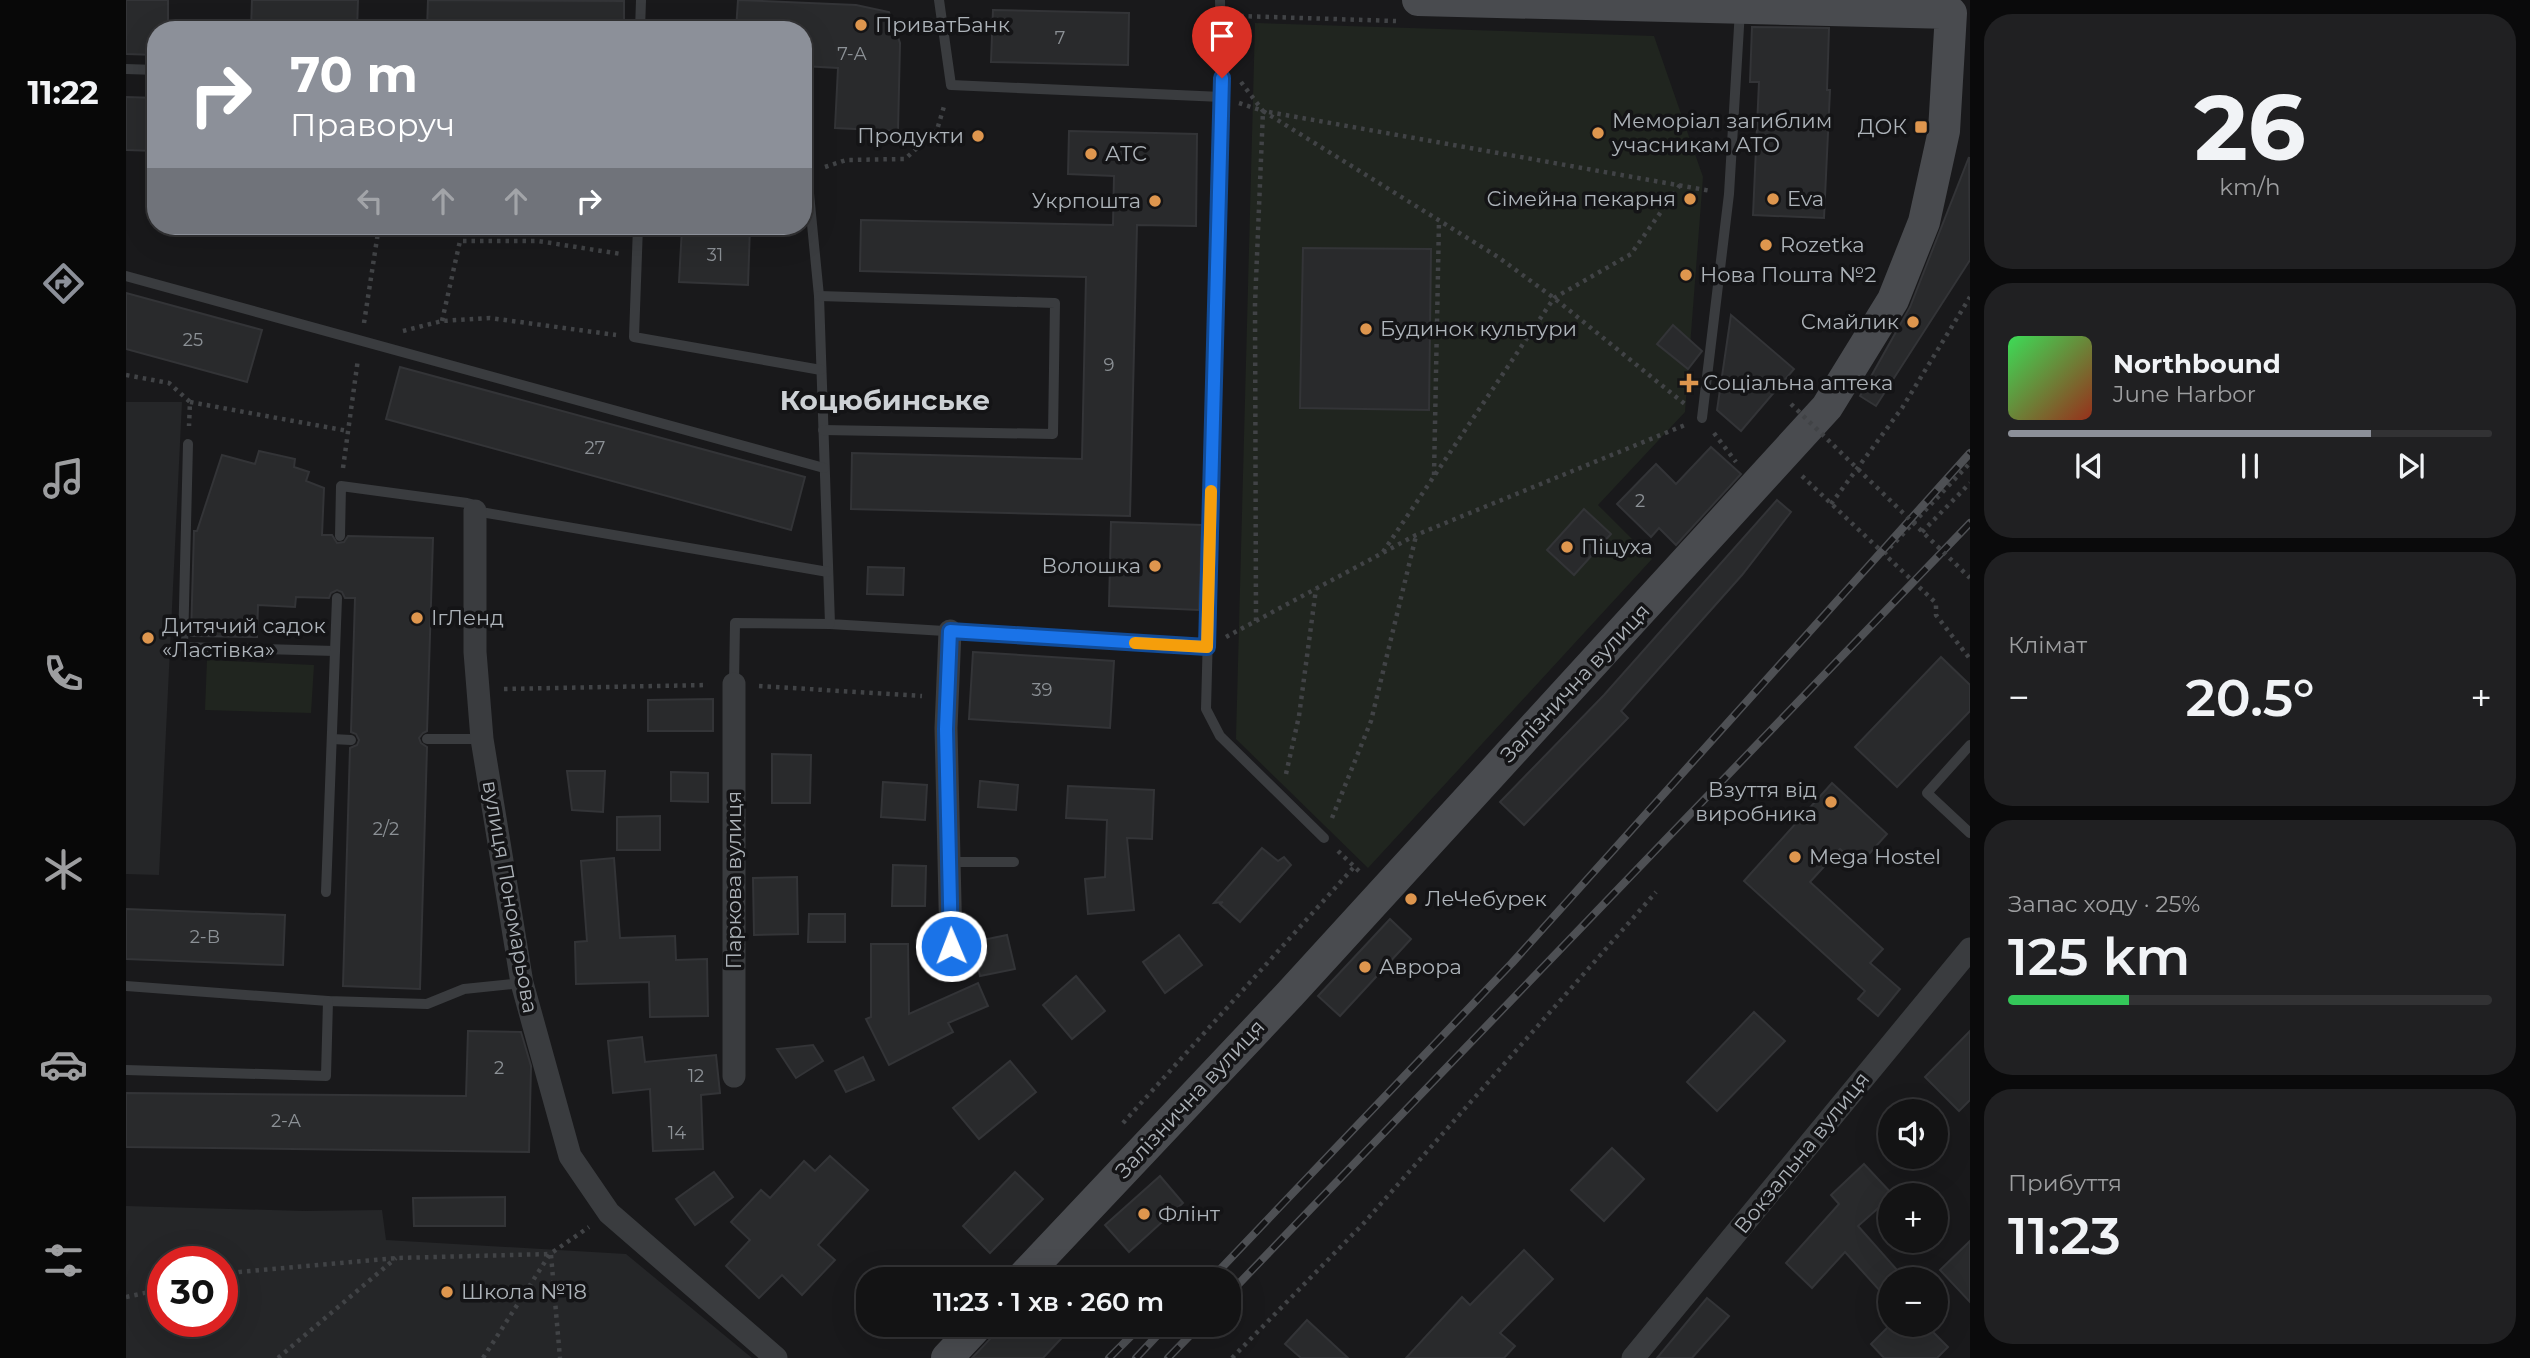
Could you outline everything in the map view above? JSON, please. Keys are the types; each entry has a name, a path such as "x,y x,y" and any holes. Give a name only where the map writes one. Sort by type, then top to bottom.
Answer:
{"street":[{"path":"1418,0 1960,13"},
{"name":"Залізнична вулиця","path":"1013,1267 1290,994 1827,407 1893,300 1924,222 1944,131 1960,13"},
{"name":"вулиця Пономарьова","path":"475,511 475,652 482,739 522,983 570,1156 609,1213 776,1358"},
{"path":"950,631 946,729 951,946"},
{"name":"Паркова вулиця","path":"734,684 734,1076"},
{"name":"Вокзальна вулиця","path":"1633,1358 1970,949"},
{"path":"947,1358 967,1337"}],"lane":[{"path":"640,21 641,0"},
{"path":"939,0 951,85 1222,97"},
{"path":"1220,0 1222,97 1206,709 1220,736 1324,838"},
{"path":"1702,418 1729,194 1740,8"},
{"path":"126,69 147,70"},
{"path":"812,224 819,296 830,624"},
{"path":"638,235 634,337 821,370"},
{"path":"126,276 824,468"},
{"path":"819,296 1055,303 1053,434 823,430"},
{"path":"188,444 183,647 335,651"},
{"path":"340,536 341,486 467,503 471,504 475,511 828,572"},
{"path":"326,892 337,598"},
{"path":"734,684 735,623 830,624 1207,647"},
{"path":"332,739 351,740"},
{"path":"427,739 482,739"},
{"path":"1970,746 1927,793 1970,833"},
{"path":"949,862 1014,862"},
{"path":"126,986 328,1001 427,1003 464,989 522,983"},
{"path":"126,1070 326,1076 328,1001"}],"path":[{"path":"1222,58 1263,111 1498,257 1702,418 1744,469"},
{"path":"812,171 846,160 905,159 937,130 951,85"},
{"path":"1222,97 1263,111 1729,194"},
{"path":"1256,621 1255,304 1263,111"},
{"path":"1382,553 1554,299 1631,254 1680,185"},
{"path":"1434,476 1439,221"},
{"path":"442,321 460,241 538,242 638,257"},
{"path":"1831,504 1902,408 1970,297"},
{"path":"361,341 442,321 490,318 634,337"},
{"path":"126,375 169,383 190,402 348,431"},
{"path":"188,444 190,402"},
{"path":"1791,404 1970,578"},
{"path":"1207,647 1416,535 1702,418"},
{"path":"1884,554 1970,463"},
{"path":"1793,468 1936,603 1936,615 1970,659"},
{"path":"1922,532 1970,483"},
{"path":"1324,838 1371,720 1416,535"},
{"path":"1281,796 1298,716 1316,589"},
{"path":"478,690 734,684 947,697"},
{"path":"1122,1125 1354,867"},
{"path":"1233,1358 1363,1224 1657,892"},
{"path":"483,1358 550,1254 609,1213"},
{"path":"238,1272 397,1258 550,1254"},
{"path":"550,1254 560,1358"},
{"path":"278,1358 397,1258"},
{"path":"126,1297 147,1292"}],"shaded area":[{"path":"1255,23 1654,36 1703,177 1685,412 1598,505 1652,559 1368,868 1236,739"},
{"name":"Дитячий садок «Ластівка»","path":"126,402 182,402 159,875 126,874"},
{"path":"207,660 314,665 311,713 205,710"},
{"name":"Школа №18","path":"126,1206 304,1211 382,1210 386,1240 626,1254 752,1358 126,1358"}],"building":[{"path":"126,0 168,0 168,21 147,21 147,55 126,54"},
{"path":"252,0 358,0 357,21 251,21"},
{"path":"428,0 624,1 624,21 427,21"},
{"path":"738,0 856,5 889,12 900,43 898,131 835,128 838,68 812,67 812,21 737,21"},
{"path":"993,10 1129,13 1128,65 991,62"},
{"path":"1752,27 1829,28 1827,90 1830,90 1824,218 1753,215 1759,82 1750,82"},
{"path":"126,97 147,98 147,151 126,150"},
{"path":"1069,131 1197,134 1196,226 1137,225 1130,516 851,509 852,453 1082,459 1086,277 860,271 861,220 1113,225 1114,176 1068,174"},
{"path":"1969,157 1970,260 1876,406 1860,396 1910,307"},
{"path":"682,235 750,235 748,285 679,282"},
{"name":"Будинок культури","path":"1303,248 1431,249 1429,410 1300,408"},
{"path":"126,293 262,330 247,382 126,349"},
{"path":"1731,315 1794,369 1741,431 1717,410"},
{"path":"1673,325 1702,351 1688,369 1657,344"},
{"path":"400,367 805,477 791,530 386,419"},
{"path":"1711,447 1741,474 1676,545 1659,528 1651,537 1617,504 1656,464 1676,484"},
{"path":"259,451 295,459 294,467 309,472 306,481 324,488 322,535 332,535 337,543 344,542 348,536 433,538 427,731 419,738 427,747 420,989 343,986 350,748 357,745 359,740 356,734 351,732 355,598 345,598 342,592 337,590 331,593 329,598 296,597 295,607 258,605 257,637 191,636 194,531 197,531 222,455 255,464"},
{"path":"1777,500 1791,512 1742,575 1621,711 1628,718 1524,825 1500,802 1604,695"},
{"path":"1584,509 1611,534 1574,575 1547,550"},
{"name":"Волошка","path":"1111,522 1202,525 1199,610 1109,606"},
{"path":"868,567 904,568 903,595 867,594"},
{"path":"973,652 1114,661 1110,728 969,719"},
{"path":"1941,657 1970,685 1970,711 1897,787 1855,747"},
{"path":"713,699 713,731 648,731 648,700"},
{"path":"772,754 811,755 810,803 772,803"},
{"path":"567,771 605,771 603,812 572,810"},
{"path":"671,772 708,773 708,802 671,801"},
{"path":"980,781 1018,785 1016,810 978,807"},
{"path":"883,782 927,785 925,820 881,817"},
{"path":"1832,783 1887,834 1858,866 1840,849 1810,882 1883,949 1870,963 1900,989 1878,1016 1858,999 1865,991 1744,881"},
{"path":"1068,786 1154,790 1152,839 1127,838 1134,910 1088,914 1085,879 1105,877 1107,820 1066,818"},
{"path":"660,816 660,850 617,850 617,817"},
{"path":"1262,848 1278,861 1284,857 1291,865 1240,922 1220,904 1223,902 1214,903"},
{"path":"614,858 620,938 675,936 676,960 707,959 708,1016 650,1017 649,982 576,984 575,942 587,941 581,861"},
{"path":"893,865 926,866 925,906 892,906"},
{"path":"797,877 798,934 754,935 753,878"},
{"path":"126,909 285,915 283,965 126,959"},
{"path":"809,914 845,914 845,942 808,942"},
{"name":"Аврора","path":"1390,919 1411,939 1340,1016 1318,996"},
{"path":"1007,935 1015,969 980,976 973,942"},
{"path":"1179,935 1202,965 1165,993 1143,962"},
{"path":"871,944 908,944 909,1014 978,983 988,1006 948,1023 953,1032 889,1065 866,1019 871,1017"},
{"path":"1076,976 1105,1011 1072,1039 1043,1005"},
{"path":"1754,1012 1785,1041 1717,1111 1687,1082"},
{"path":"468,1031 521,1032 531,1066 529,1152 126,1147 126,1093 466,1096"},
{"path":"1970,1031 1970,1100 1959,1111 1925,1077"},
{"path":"642,1037 645,1062 716,1055 720,1093 701,1095 703,1149 653,1151 650,1089 613,1093 608,1041"},
{"path":"813,1045 823,1061 796,1078 777,1049"},
{"path":"863,1057 874,1080 846,1092 835,1071"},
{"path":"1010,1061 1036,1092 979,1139 953,1108"},
{"path":"1612,1148 1644,1179 1604,1221 1571,1190"},
{"path":"830,1156 868,1190 818,1245 835,1260 802,1295 782,1275 759,1298 726,1266 750,1240 731,1222 761,1190 770,1198 804,1161 815,1171"},
{"path":"1864,1164 1882,1183 1878,1183 1878,1208 1858,1226 1878,1249 1878,1253 1882,1253 1894,1267 1878,1267 1878,1289 1845,1252 1812,1288 1786,1263 1839,1204 1831,1195"},
{"path":"714,1172 733,1197 695,1225 676,1199"},
{"path":"1015,1172 1043,1199 990,1253 963,1226"},
{"name":"Флінт","path":"1160,1176 1183,1203 1129,1252 1105,1225"},
{"path":"505,1197 505,1226 414,1226 413,1198"},
{"path":"1970,1241 1970,1302 1948,1279 1948,1267 1943,1267"},
{"path":"1524,1250 1553,1279 1500,1333 1515,1346 1504,1358 1406,1358 1462,1297 1470,1305"},
{"path":"1707,1298 1729,1316 1692,1358 1657,1358"},
{"path":"1307,1320 1348,1358 1301,1358 1285,1344"},
{"path":"1063,1337 1043,1358 972,1358 991,1338"},
{"path":"1878,1337 1938,1337 1948,1347 1937,1358 1884,1358 1871,1344"}],"railway":[{"path":"1222,1267 1512,963 1970,453"},
{"path":"1241,1281 1970,523"},
{"path":"1109,1358 1130,1337"},
{"path":"1136,1358 1156,1337"},
{"path":"1168,1358 1188,1337"}],"slow traffic":[{"path":"1135,643 1207,647 1211,491"}],"place":[{"name":"ПриватБанк","path":"861,25"},
{"name":"ДОК","path":"1921,127"},
{"name":"Меморіал загиблим учасникам АТО","path":"1598,133"},
{"name":"Продукти","path":"978,136"},
{"name":"АТС","path":"1091,154"},
{"name":"Сімейна пекарня","path":"1690,199"},
{"name":"Eva","path":"1773,199"},
{"name":"Укрпошта","path":"1155,201"},
{"name":"Rozetka","path":"1766,245"},
{"name":"Нова Пошта №2","path":"1686,275"},
{"name":"Смайлик","path":"1913,322"},
{"name":"Будинок культури","path":"1366,329"},
{"name":"Соціальна аптека","path":"1689,383"},
{"name":"Піцуха","path":"1567,547"},
{"name":"Волошка","path":"1155,566"},
{"name":"ІгЛенд","path":"417,618"},
{"name":"Дитячий садок «Ластівка»","path":"148,638"},
{"name":"Взуття від виробника","path":"1831,802"},
{"name":"Mega Hostel","path":"1795,857"},
{"name":"ЛеЧебурек","path":"1411,899"},
{"name":"Аврора","path":"1365,967"},
{"name":"Флінт","path":"1144,1214"},
{"name":"Школа №18","path":"447,1292"}],"district":[{"name":"Коцюбинське","path":"885,400"}],"route":[{"path":"951,946 946,729 950,631 1207,647 1222,78"}]}
